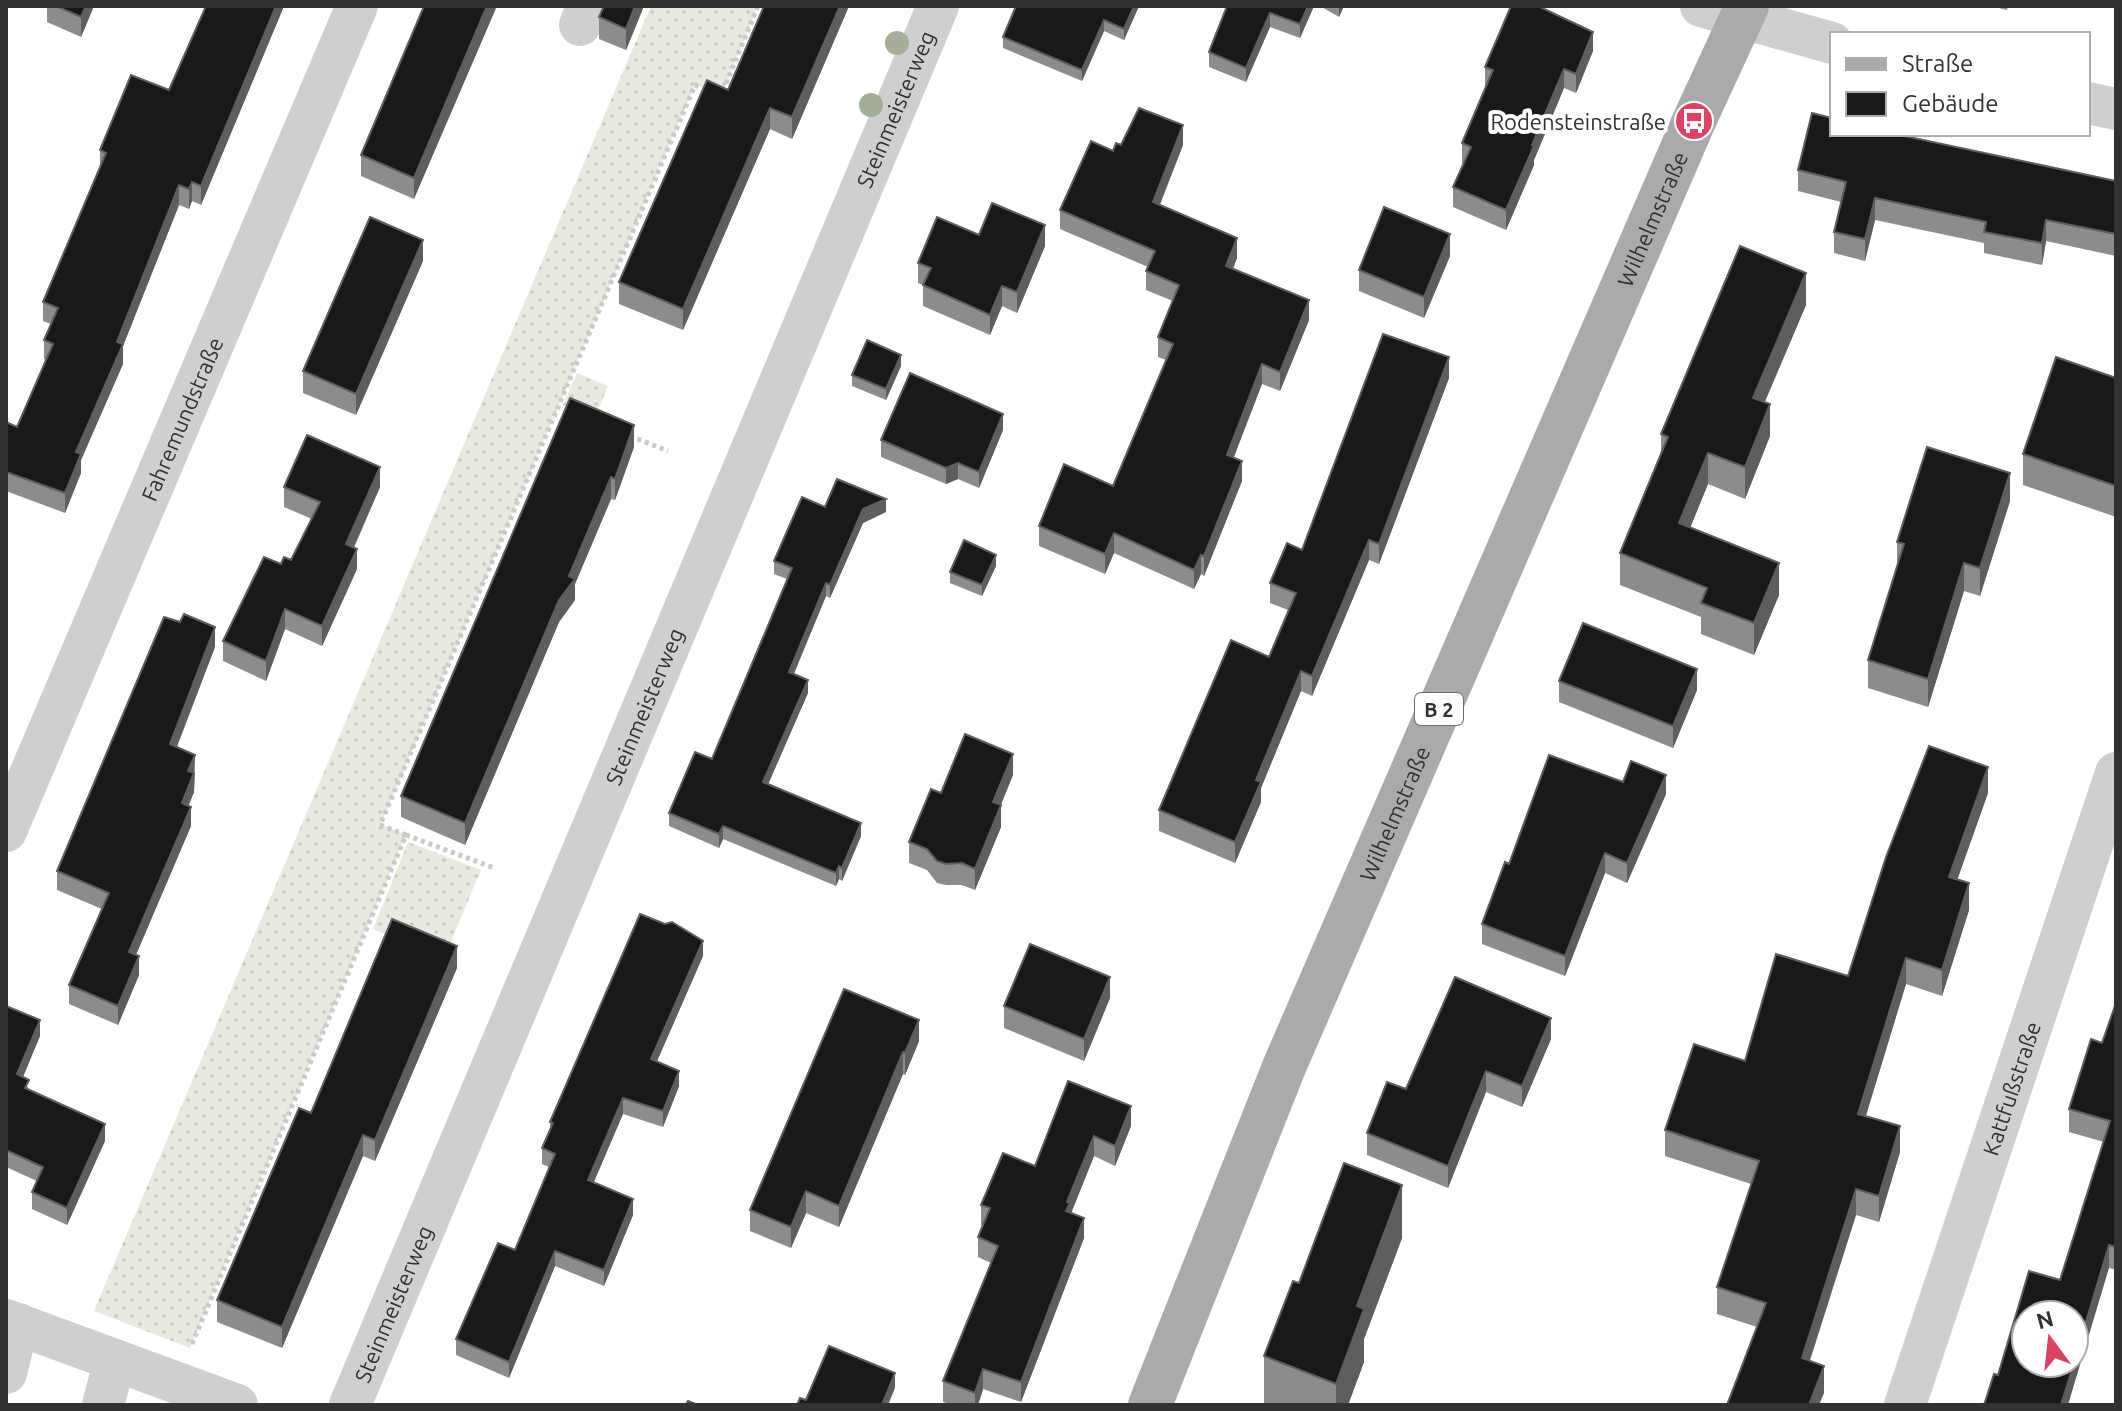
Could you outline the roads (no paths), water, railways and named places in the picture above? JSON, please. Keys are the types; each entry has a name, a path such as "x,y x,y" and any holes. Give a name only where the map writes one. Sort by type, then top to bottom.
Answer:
{"main road":[{"name":"Wilhelmstraße","path":"1150,1405 1284,1067 1694,121 1730,10"}],"street":[{"name":"Fahremundstraße","path":"6,831 357,6"},
{"name":"Steinmeisterweg","path":"350,1405 938,6"},
{"path":"1730,10 1830,42"},
{"path":"2090,103 2116,109"},
{"name":"Kattfußstraße","path":"1905,1405 2116,773"},
{"path":"6,1373 12,1322 237,1405"},
{"path":"103,1405 115,1360"}],"place":[{"name":"Rodensteinstraße","path":"1694,121"}]}
